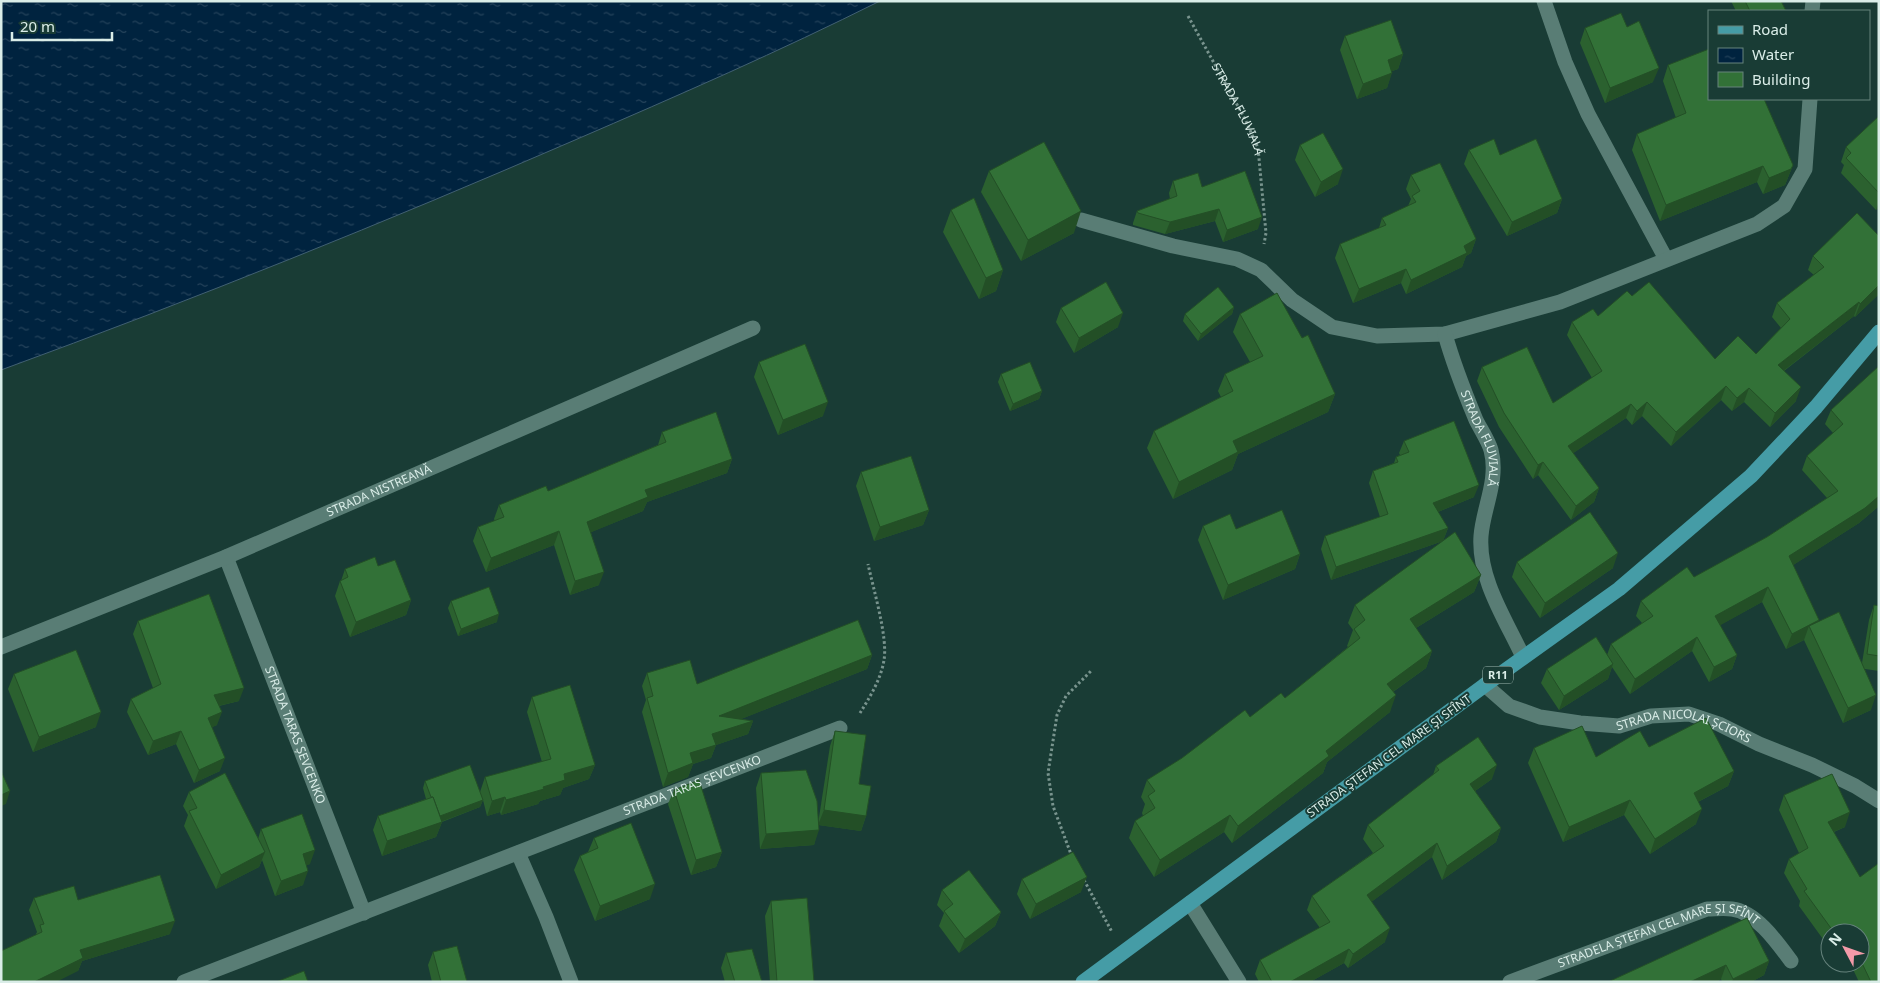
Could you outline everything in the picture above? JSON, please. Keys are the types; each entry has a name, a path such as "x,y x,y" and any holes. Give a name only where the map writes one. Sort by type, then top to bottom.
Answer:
{"main road":[{"name":"STRADA ŞTEFAN CEL MARE ŞI SFÎNT","path":"1083,982 1619,588 1751,476 1816,407 1879,332"}],"street":[{"path":"1544,1 1565,62 1588,114 1666,259"},
{"path":"1081,220 1173,246 1237,259 1260,270 1292,300 1332,327 1377,336 1445,334 1560,302 1757,224 1784,206 1805,169 1810,100"},
{"name":"STRADA NISTREANĂ","path":"1,647 226,557 753,328"},
{"name":"STRADA FLUVIALĂ","path":"1445,334 1454,366 1477,422 1491,450 1492,486 1481,536 1481,555 1484,572 1523,657"},
{"name":"STRADA TARAS ȘEVCENKO","path":"226,557 364,913"},
{"name":"STRADA NICOLAI ȘCIORS","path":"1485,685 1509,706 1540,717 1580,723 1619,726 1651,716 1689,714 1719,724 1759,744 1812,766 1855,786 1879,801"},
{"name":"STRADA TARAS ȘEVCENKO","path":"184,982 840,728"},
{"path":"518,853 546,917 571,982"},
{"path":"1190,903 1239,982"},
{"name":"STRADELA ȘTEFAN CEL MARE ȘI SFÎNT","path":"1510,982 1707,909 1733,909 1751,918 1771,933 1791,961"}],"path":[{"name":"STRADA FLUVIALĂ","path":"1188,16 1245,119 1258,148 1266,233 1260,270"},
{"path":"840,728 858,718 874,690 884,660 884,640 868,564"},
{"path":"1074,860 1066,844 1053,806 1048,774 1057,715 1066,696 1092,670"},
{"path":"1082,877 1123,953"}],"water":[{"path":"1,1 880,1 690,90 433,201 218,288 1,370"}],"building":[{"path":"1745,1 1781,1 1786,10 1750,10"},
{"path":"1621,13 1627,27 1639,21 1659,68 1610,88 1585,28"},
{"path":"1391,20 1403,54 1388,60 1392,73 1363,84 1345,36"},
{"path":"1708,49 1708,100 1764,100 1793,165 1791,169 1769,178 1763,166 1666,205 1637,134 1686,113 1668,65"},
{"path":"1879,116 1879,193 1846,158 1851,153 1846,147"},
{"path":"1323,133 1343,169 1321,182 1300,145"},
{"path":"1494,139 1500,155 1536,139 1562,199 1512,222 1469,150"},
{"path":"1044,142 1081,211 1028,240 989,171"},
{"path":"1440,163 1476,239 1464,246 1467,253 1411,280 1406,269 1359,289 1340,244 1386,225 1382,218 1416,202 1412,196 1420,191 1411,175"},
{"path":"1245,171 1262,217 1227,230 1219,209 1170,222 1138,213 1137,211 1177,196 1173,181 1198,173 1202,187"},
{"path":"974,198 1003,270 986,278 951,210"},
{"path":"1857,213 1879,236 1879,285 1860,304 1859,302 1778,365 1801,387 1775,413 1749,388 1737,398 1726,386 1676,432 1647,402 1637,411 1631,404 1568,446 1599,488 1576,506 1543,462 1538,465 1504,413 1482,367 1527,347 1553,403 1602,371 1572,322 1593,309 1598,316 1627,291 1632,296 1649,282 1715,359 1738,336 1756,354 1790,319 1777,303 1824,267 1813,256"},
{"path":"1106,282 1123,313 1079,338 1061,308"},
{"path":"1218,287 1234,307 1201,334 1185,314"},
{"path":"1277,293 1302,338 1308,335 1335,394 1233,441 1238,452 1179,482 1154,431 1233,391 1225,374 1263,356 1240,314"},
{"path":"805,344 828,402 783,420 759,362"},
{"path":"1030,362 1042,391 1013,404 1001,374"},
{"path":"1879,366 1879,496 1865,508 1789,556 1819,620 1792,634 1768,587 1715,616 1737,655 1714,667 1697,637 1635,679 1611,644 1653,616 1641,601 1687,567 1694,577 1767,537 1838,491 1807,456 1843,424 1831,410"},
{"path":"716,412 732,459 645,490 648,497 587,522 604,572 575,581 559,531 491,558 478,527 504,517 499,505 546,486 548,491 666,442 662,432"},
{"path":"1454,421 1479,485 1433,503 1448,528 1336,567 1325,536 1388,514 1373,471 1398,462 1396,457 1409,452 1404,441"},
{"path":"911,456 929,510 880,527 861,472"},
{"path":"1282,510 1300,554 1228,585 1203,526 1230,514 1236,529"},
{"path":"1590,512 1618,553 1545,603 1517,562"},
{"path":"1455,532 1481,575 1410,619 1432,651 1387,684 1396,695 1326,751 1329,756 1238,826 1230,815 1160,860 1135,821 1155,808 1148,796 1155,791 1147,780 1182,758 1245,710 1250,717 1281,693 1285,698 1360,638 1354,629 1365,620 1355,605"},
{"path":"375,557 378,566 395,560 411,600 356,622 340,581 348,577 345,569"},
{"path":"489,587 499,614 461,629 451,601"},
{"path":"209,594 244,688 214,695 222,712 208,718 225,758 199,770 181,731 153,741 131,699 161,684 138,621"},
{"path":"1874,605 1879,606 1879,656 1867,654"},
{"path":"1839,612 1876,695 1848,708 1809,626"},
{"path":"858,620 872,655 719,716 753,721 712,734 716,745 690,753 693,763 668,773 647,698 653,696 647,673 690,660 697,684"},
{"path":"1596,637 1613,664 1564,696 1547,669"},
{"path":"76,650 101,712 39,737 14,674"},
{"path":"570,685 595,765 564,774 565,780 543,787 544,789 506,800 505,797 492,801 485,777 551,759 532,697"},
{"path":"1706,718 1734,771 1694,793 1702,809 1655,839 1630,800 1569,827 1534,748 1582,726 1596,757 1640,731 1649,747"},
{"path":"835,731 866,735 859,784 871,786 866,816 824,810"},
{"path":"1478,737 1497,765 1470,784 1501,828 1447,866 1437,843 1367,895 1390,928 1353,954 1349,949 1290,982 1272,982 1260,960 1330,922 1312,896 1384,846 1368,825 1439,770 1436,766"},
{"path":"470,765 483,800 440,816 425,781"},
{"path":"806,770 817,801 819,830 766,834 761,773"},
{"path":"1,771 10,791 1,795"},
{"path":"225,773 265,852 221,875 189,811 197,808 189,792"},
{"path":"1832,774 1850,812 1828,822 1860,877 1879,863 1879,982 1871,982 1867,973 1870,973 1870,923 1827,923 1804,891 1807,889 1789,859 1808,848 1784,795"},
{"path":"699,780 722,852 696,860 674,790"},
{"path":"433,797 442,822 387,841 378,816"},
{"path":"302,814 315,850 303,854 308,871 281,881 261,829"},
{"path":"631,823 655,884 600,906 580,856 598,848 594,838"},
{"path":"1073,852 1087,877 1036,904 1022,879"},
{"path":"969,870 1001,912 965,939 944,911 953,904 942,890"},
{"path":"160,875 175,921 80,950 83,958 34,982 1,982 1,951 42,932 40,925 44,924 34,898 74,886 78,900"},
{"path":"807,898 814,982 777,982 771,901"},
{"path":"1747,918 1769,961 1733,979 1726,965 1690,982 1608,982"},
{"path":"457,946 467,982 441,982 433,952"},
{"path":"752,949 762,982 735,982 726,953"},
{"path":"304,971 308,982 276,982"}]}
